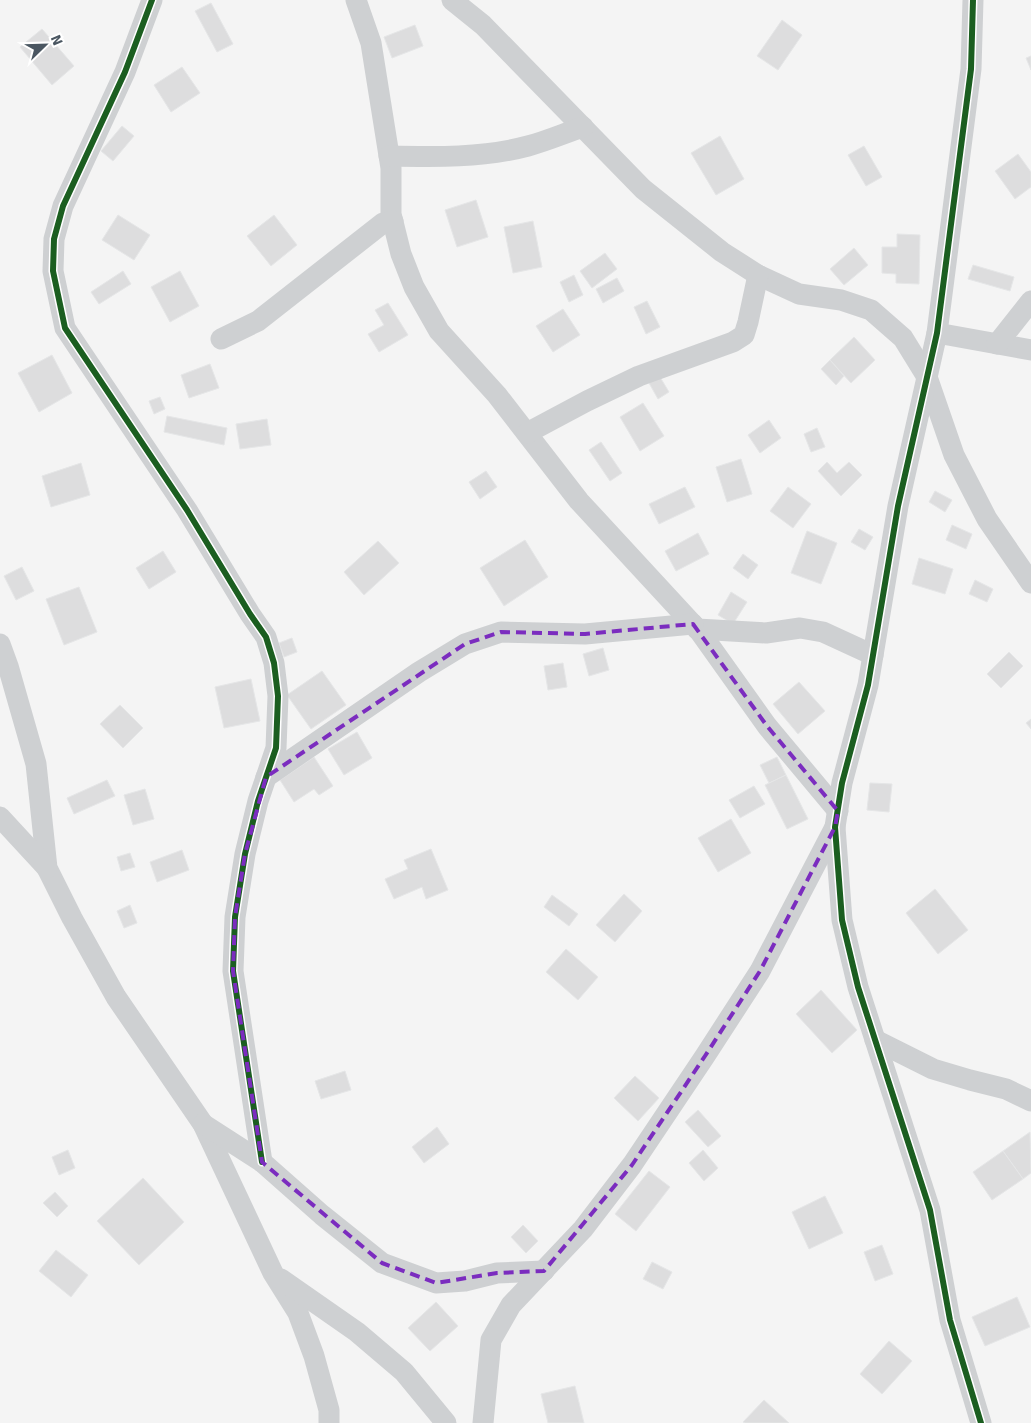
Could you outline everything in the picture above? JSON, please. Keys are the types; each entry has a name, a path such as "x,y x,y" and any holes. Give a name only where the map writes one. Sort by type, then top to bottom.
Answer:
{"street":[{"path":"152,0 125,72 63,206 54,240 53,271 65,328 187,510 266,637 274,664 278,696 276,748 245,854 235,917 234,970 262,1162"},
{"path":"356,0 372,43 391,168 391,214 401,254 414,287 440,331 497,395 579,501 695,627 836,819"},
{"path":"452,0 483,25 643,189 722,252 758,276 798,294 842,300 871,310 903,338 928,377 954,455 987,519 1031,583"},
{"path":"973,0 971,69 937,333 898,506 868,685 842,783 836,819 842,920 858,987 930,1210 950,1320 981,1423"},
{"path":"389,156 423,157 482,154 528,146 583,127"},
{"path":"221,339 258,321 383,223 393,221"},
{"path":"526,433 639,376 733,342 744,334 758,276"},
{"path":"997,344 1031,301"},
{"path":"937,333 1031,350"},
{"path":"266,777 418,672 465,644 501,632 585,634 695,627 766,633 800,628 823,632 873,655"},
{"path":"0,644 36,764 47,868"},
{"path":"0,817 47,868 72,918 116,997 203,1124 273,1273 298,1313 314,1356 329,1410 329,1423"},
{"path":"482,1423 491,1340 511,1305 583,1230 632,1165 705,1056 760,971 836,819"},
{"path":"875,1040 933,1069 1006,1089 1031,1100"},
{"path":"203,1124 262,1162 322,1215 382,1263 436,1283 465,1281 497,1273 544,1271"},
{"path":"273,1273 357,1332 404,1372 446,1423"}],"highlighted area":[{"path":"693,624 767,726 838,811 835,827 760,971 705,1056 632,1165 544,1271 497,1273 436,1283 382,1263 262,1162 233,971 235,917 245,854 266,777 465,644 501,632 585,634"}],"building":[{"path":"211,3 233,44 217,52 195,11"},
{"path":"782,20 802,35 778,70 757,56"},
{"path":"415,25 423,46 392,58 384,37"},
{"path":"42,29 74,66 52,85 20,47"},
{"path":"1031,56 1031,70 1026,58"},
{"path":"182,67 200,93 171,112 154,85"},
{"path":"122,126 134,136 113,161 101,151"},
{"path":"720,136 744,179 716,195 691,153"},
{"path":"864,146 882,177 866,186 848,155"},
{"path":"1018,154 1031,172 1031,187 1015,199 995,171"},
{"path":"476,200 488,237 457,247 445,210"},
{"path":"118,215 150,235 134,260 102,240"},
{"path":"274,215 297,245 271,266 247,236"},
{"path":"533,221 542,267 513,273 504,227"},
{"path":"897,234 920,235 919,284 896,283 896,274 882,273 882,247 897,247"},
{"path":"854,248 868,265 844,285 830,269"},
{"path":"605,253 617,269 592,288 580,271"},
{"path":"973,265 1014,277 1010,291 968,279"},
{"path":"123,271 131,284 99,304 91,292"},
{"path":"180,271 199,306 170,322 151,287"},
{"path":"574,275 583,295 569,302 560,282"},
{"path":"617,278 624,291 603,303 596,289"},
{"path":"647,301 660,327 646,334 634,307"},
{"path":"388,303 408,335 379,352 368,334 384,325 375,310"},
{"path":"563,309 580,335 553,352 536,326"},
{"path":"854,337 875,360 851,383 830,360"},
{"path":"52,355 72,393 39,412 18,373"},
{"path":"830,360 844,376 836,385 821,369"},
{"path":"210,364 219,388 189,398 181,375"},
{"path":"660,377 669,392 658,399 649,383"},
{"path":"160,397 165,409 154,414 149,401"},
{"path":"643,403 664,436 640,451 620,417"},
{"path":"167,416 227,428 224,445 164,432"},
{"path":"267,419 271,445 240,449 236,424"},
{"path":"769,420 781,438 760,453 748,435"},
{"path":"817,428 825,447 811,452 804,434"},
{"path":"601,442 622,473 610,481 589,450"},
{"path":"741,459 752,494 727,502 716,467"},
{"path":"827,462 837,473 849,462 862,475 841,496 818,471"},
{"path":"81,463 90,495 51,507 42,476"},
{"path":"486,471 497,487 480,499 469,482"},
{"path":"685,487 695,507 659,524 649,504"},
{"path":"788,487 811,504 793,528 770,511"},
{"path":"935,491 952,500 945,512 929,502"},
{"path":"952,525 972,534 966,549 946,540"},
{"path":"859,529 873,537 865,550 851,542"},
{"path":"807,531 837,543 821,584 791,573"},
{"path":"698,533 709,554 676,571 665,551"},
{"path":"525,540 548,577 504,606 480,568"},
{"path":"378,541 399,563 364,595 344,572"},
{"path":"163,551 176,572 149,589 136,568"},
{"path":"743,554 758,565 748,579 733,568"},
{"path":"919,558 953,569 945,594 912,584"},
{"path":"22,567 34,591 16,600 4,576"},
{"path":"975,580 993,589 987,602 969,594"},
{"path":"79,587 97,632 64,645 46,599"},
{"path":"731,592 747,602 733,624 718,615"},
{"path":"292,638 297,652 284,657 279,643"},
{"path":"603,648 609,670 589,676 583,654"},
{"path":"1009,652 1023,666 1001,688 987,674"},
{"path":"563,663 567,687 548,690 544,666"},
{"path":"322,671 346,705 311,729 287,695"},
{"path":"251,679 260,721 224,728 215,687"},
{"path":"799,682 825,711 798,734 773,704"},
{"path":"120,705 143,728 123,748 100,724"},
{"path":"1031,719 1031,729 1026,723"},
{"path":"357,732 372,758 344,775 328,749"},
{"path":"314,757 333,786 319,795 314,789 294,802 280,780"},
{"path":"777,757 786,775 769,783 760,765"},
{"path":"786,775 808,819 787,829 765,785"},
{"path":"107,780 115,796 74,814 67,798"},
{"path":"870,783 892,784 889,812 867,810"},
{"path":"754,786 765,804 740,818 729,800"},
{"path":"145,789 154,819 133,825 124,795"},
{"path":"731,819 751,853 718,872 698,838"},
{"path":"431,849 448,890 426,899 422,887 394,899 385,879 408,869 404,860"},
{"path":"182,850 189,870 157,882 150,862"},
{"path":"130,853 135,867 121,871 117,857"},
{"path":"935,889 968,930 938,954 906,913"},
{"path":"624,894 642,911 615,942 596,925"},
{"path":"552,895 578,914 569,926 544,907"},
{"path":"130,905 137,923 124,928 117,911"},
{"path":"566,949 598,977 578,1000 546,972"},
{"path":"821,990 857,1030 832,1053 796,1014"},
{"path":"345,1071 351,1090 321,1099 315,1081"},
{"path":"635,1076 659,1098 638,1121 614,1098"},
{"path":"698,1110 721,1136 708,1147 685,1122"},
{"path":"437,1127 449,1144 424,1163 412,1147"},
{"path":"1030,1132 1031,1173 1023,1179 1003,1151"},
{"path":"68,1150 75,1168 59,1175 52,1157"},
{"path":"703,1150 718,1168 704,1181 689,1163"},
{"path":"1003,1151 1023,1179 992,1200 973,1172"},
{"path":"649,1171 670,1187 636,1231 615,1214"},
{"path":"143,1178 184,1222 139,1265 97,1221"},
{"path":"55,1192 68,1206 57,1217 43,1203"},
{"path":"825,1196 843,1233 809,1249 792,1212"},
{"path":"523,1225 538,1241 526,1253 511,1237"},
{"path":"882,1245 893,1274 875,1281 864,1252"},
{"path":"56,1250 88,1275 71,1297 39,1271"},
{"path":"652,1262 672,1272 663,1289 643,1279"},
{"path":"1017,1297 1030,1327 985,1346 972,1317"},
{"path":"436,1302 458,1326 430,1351 408,1328"},
{"path":"889,1341 912,1361 882,1394 860,1374"},
{"path":"575,1386 584,1423 548,1423 541,1394"},
{"path":"764,1400 789,1423 743,1422"}],"cycle path":[{"path":"152,0 125,72 63,206 54,239 53,271 65,328 187,510 266,637 274,663 278,696 276,748 258,801 245,854 235,917 233,971 262,1162"},
{"path":"973,0 971,69 937,333 898,506 868,685 842,783 835,827 842,920 858,987 930,1210 950,1320 981,1423"}]}
